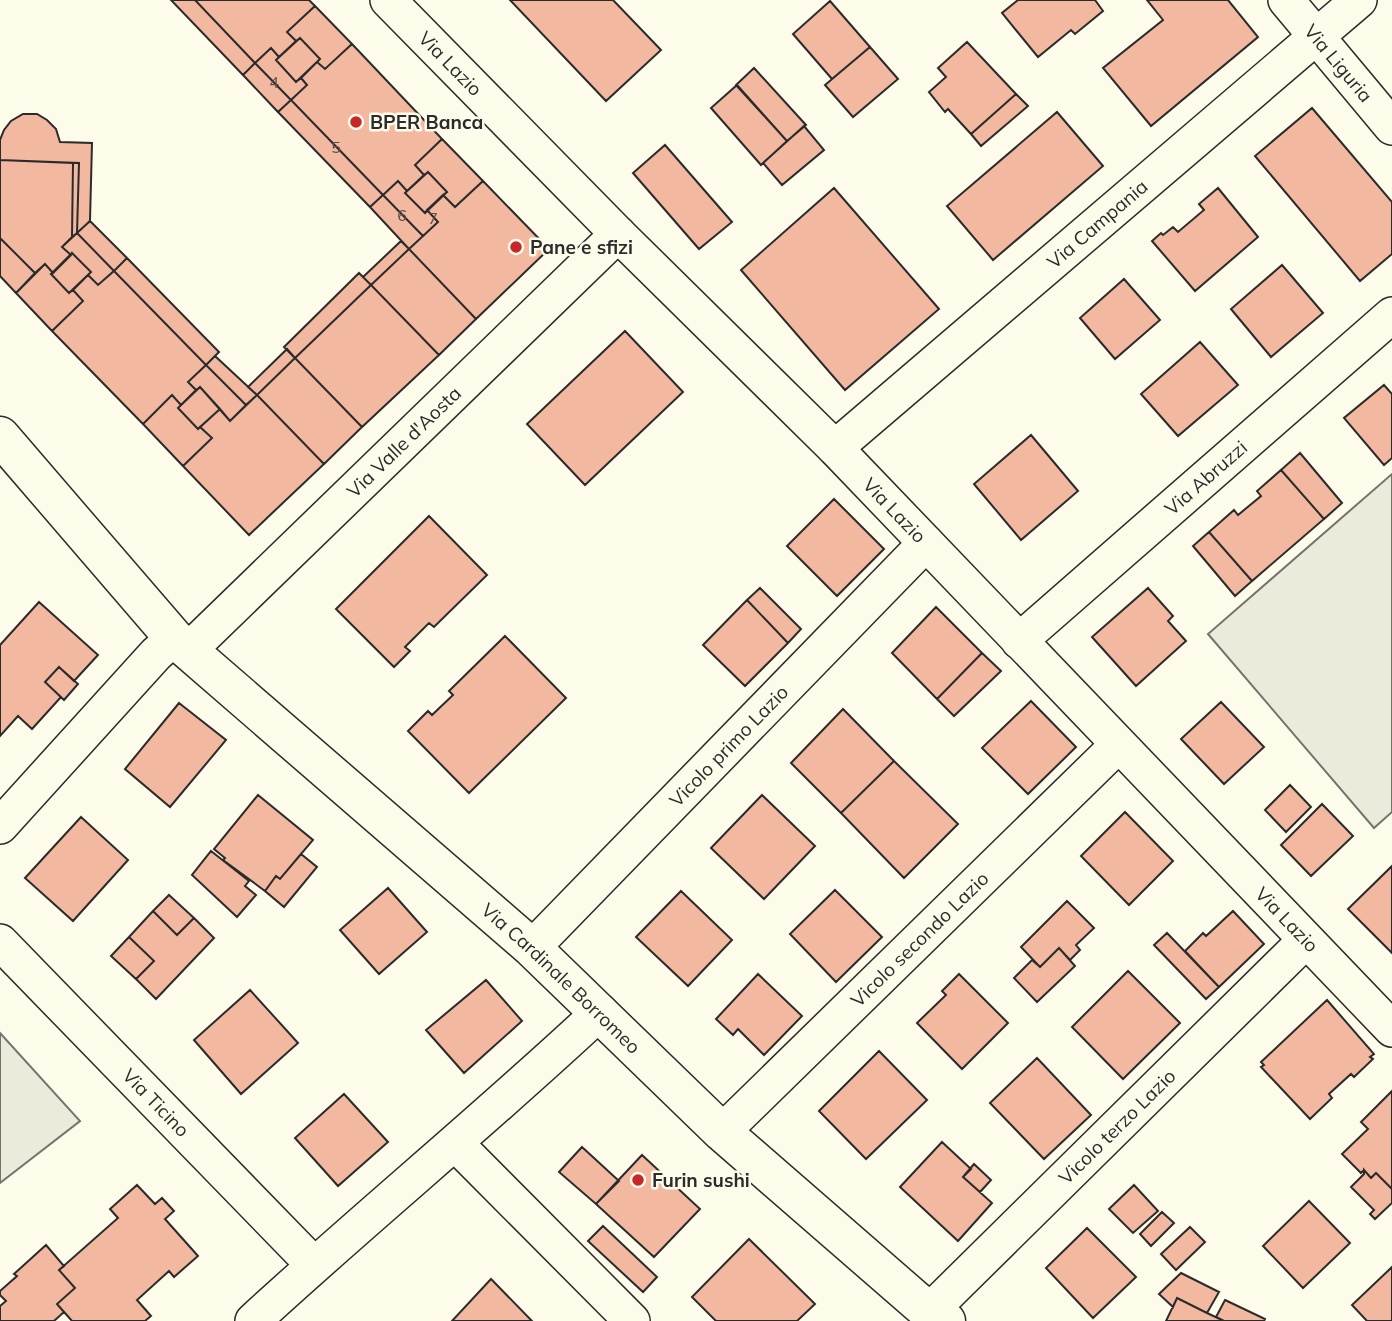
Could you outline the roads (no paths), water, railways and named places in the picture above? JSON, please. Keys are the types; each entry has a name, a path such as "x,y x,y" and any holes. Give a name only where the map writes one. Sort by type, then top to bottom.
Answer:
{"street":[{"name":"Via Lazio","path":"388,0 618,234 835,448 1305,941 1390,1024"},
{"name":"Via Liguria","path":"1286,0 1392,127"},
{"name":"Via Campania","path":"835,448 1359,0"},
{"name":"Via Valle d'Aosta","path":"181,644 618,234"},
{"name":"Via Abruzzi","path":"1019,641 1392,315"},
{"name":"Via Cardinale Borromeo","path":"0,436 181,644 532,948 722,1132 937,1317"},
{"name":"Vicolo primo Lazio","path":"532,948 926,543"},
{"path":"0,826 147,664 181,644"},
{"name":"Vicolo secondo Lazio","path":"722,1132 1118,745"},
{"name":"Vicolo terzo Lazio","path":"937,1317 1305,941"},
{"name":"Via Ticino","path":"0,942 314,1265"},
{"path":"253,1321 314,1265 456,1144 600,1012"},
{"path":"456,1144 632,1321"}],"place":[{"name":"BPER Banca","path":"356,122"},
{"name":"Pane e sfizi","path":"516,247"},
{"name":"Furin sushi","path":"638,1180"}]}
